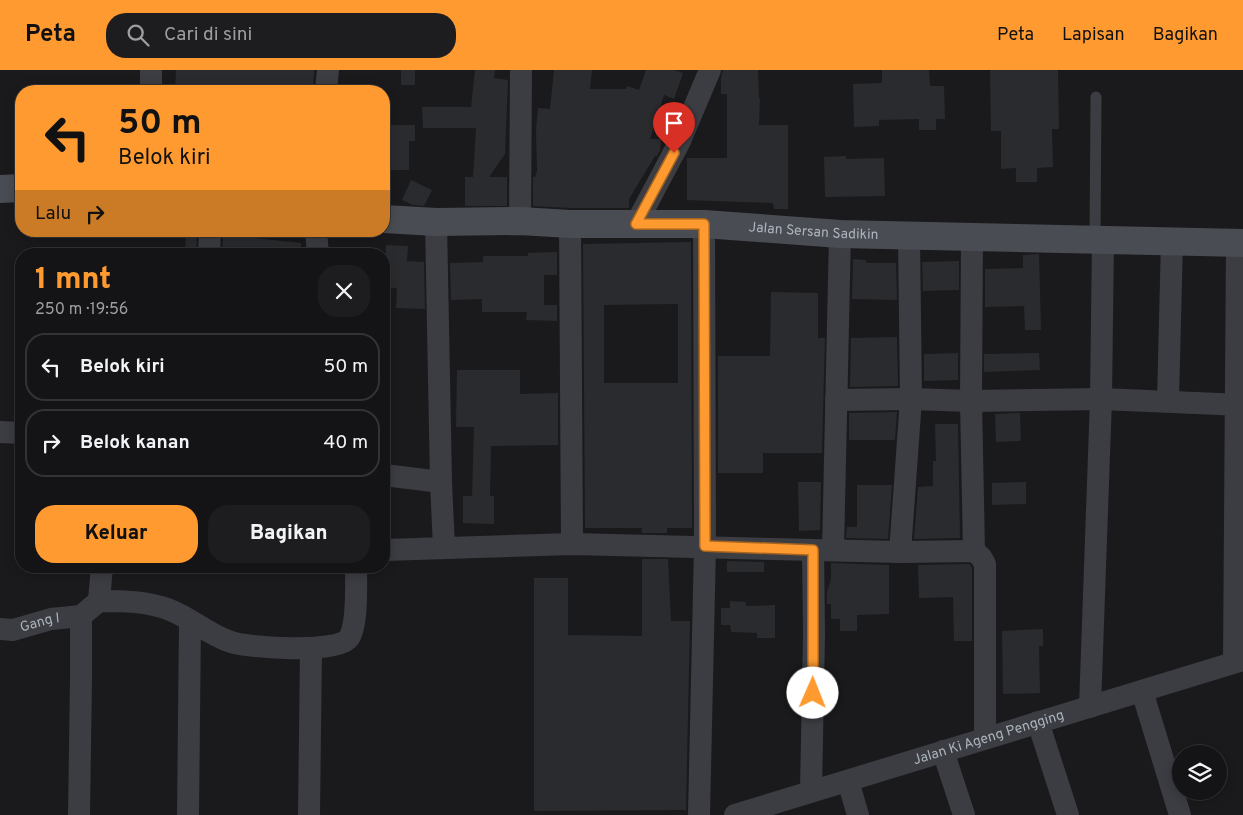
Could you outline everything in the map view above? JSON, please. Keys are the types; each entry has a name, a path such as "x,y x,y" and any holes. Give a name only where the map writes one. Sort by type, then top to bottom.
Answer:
{"main road":[{"path":"0,189 15,188"},
{"name":"Jalan Sersan Sadikin","path":"390,219 436,222 520,221 570,224 704,224 840,234 909,234 1240,243"}],"street":[{"path":"151,70 151,85"},
{"path":"327,85 328,70"},
{"path":"520,221 521,70"},
{"path":"636,224 680,141 710,70"},
{"path":"436,222 444,548"},
{"path":"570,224 572,544"},
{"path":"699,815 705,546 704,224"},
{"path":"811,791 814,634 836,400 840,234"},
{"path":"900,552 911,399 909,234"},
{"path":"972,236 971,401 974,551"},
{"path":"1090,707 1101,399 1099,239"},
{"path":"1168,401 1172,240"},
{"path":"1239,661 1240,243"},
{"path":"836,400 911,399 971,401 1101,399 1240,405"},
{"path":"0,432 15,433"},
{"path":"390,476 441,482"},
{"path":"390,550 572,544 900,552 974,551 985,564 985,738"},
{"path":"99,601 101,573"},
{"path":"79,815 80,616 99,601 131,602 171,610 231,643 272,648 338,646 349,638 354,622 356,573"},
{"name":"Gang I","path":"0,629 13,630 50,619 80,616"},
{"path":"188,815 190,622"},
{"path":"309,815 311,648"},
{"name":"Jalan Ki Ageng Pengging","path":"735,815 760,812 811,791 1239,661"},
{"path":"1142,692 1180,815"},
{"path":"1038,722 1068,815"},
{"path":"943,751 964,815"},
{"path":"848,781 858,815"}],"lane":[{"path":"1096,98 1099,239"}],"building":[{"path":"176,70 314,70 313,85 175,85"},
{"path":"401,70 415,70 415,85 401,85"},
{"path":"475,70 495,70 494,78 508,80 505,154 489,177 507,177 507,206 465,206 465,177 473,177 476,128 423,128 422,107 471,107"},
{"path":"554,70 592,70 590,89 626,89 627,86 639,90 646,70 674,70 683,73 674,99 664,95 650,139 661,139 660,150 629,199 629,208 533,206 533,177 535,177 537,171 536,129 538,108 550,109"},
{"path":"723,70 758,70 759,125 788,125 788,209 774,209 773,203 687,200 687,158 727,158 727,94 721,94"},
{"path":"882,70 929,70 930,86 944,86 945,119 936,119 936,130 919,130 919,119 879,120 879,126 854,127 853,84 882,83"},
{"path":"990,70 1058,70 1059,129 1052,129 1053,167 1037,168 1037,182 1016,182 1016,168 1001,169 1001,131 991,131"},
{"path":"390,125 415,125 415,141 409,141 409,170 390,170"},
{"path":"846,156 846,159 884,158 885,196 825,197 824,157"},
{"path":"411,180 432,190 424,206 413,205 402,200"},
{"path":"186,237 197,237 196,248 185,248"},
{"path":"223,237 244,237 301,243 301,248 222,248"},
{"path":"691,242 692,528 667,528 667,533 642,533 642,528 585,528 583,244","holes":["678,304 678,383 604,383 604,305"]},
{"path":"386,245 408,246 407,261 424,262 425,309 396,308 397,288 390,287 390,248 386,248"},
{"path":"557,252 557,275 544,275 544,305 557,305 557,321 526,320 527,312 482,312 482,299 451,300 450,263 483,262 483,256 528,256 528,253"},
{"path":"1039,254 1041,330 1025,330 1024,306 985,307 985,269 1023,268 1023,255"},
{"path":"853,259 866,260 866,263 896,263 897,300 852,299"},
{"path":"959,261 959,290 923,291 922,262"},
{"path":"771,292 818,293 818,338 825,338 822,453 763,453 763,473 718,473 718,356 770,356"},
{"path":"897,337 898,386 850,387 851,338"},
{"path":"958,353 958,380 924,381 924,354"},
{"path":"1039,353 1040,370 984,372 984,354"},
{"path":"457,370 520,370 520,394 558,393 558,445 491,446 490,496 494,496 494,524 463,523 463,496 472,496 474,427 456,427"},
{"path":"897,412 895,440 849,440 849,413"},
{"path":"1020,413 1021,441 996,442 995,414"},
{"path":"935,424 958,424 960,538 914,539 918,487 933,486 933,461 936,461"},
{"path":"798,482 821,482 820,530 799,531"},
{"path":"1026,482 1026,504 992,505 992,483"},
{"path":"857,485 892,485 888,539 846,538 847,527 857,527"},
{"path":"642,559 668,559 671,621 690,621 686,810 534,811 534,578 568,578 568,635 642,636"},
{"path":"727,561 764,562 764,572 727,572"},
{"path":"831,563 889,565 889,614 857,615 857,631 840,631 840,619 831,619 831,604 827,604 827,592 831,579"},
{"path":"969,564 972,567 972,641 954,641 953,597 919,598 918,565"},
{"path":"730,601 746,602 746,606 775,605 775,638 757,638 757,633 731,632 730,625 721,625 721,608 730,608"},
{"path":"1043,629 1043,646 1039,646 1040,693 1003,694 1002,631"}],"route":[{"path":"674,153 636,224 704,224 705,546 813,550 813,693"}]}
